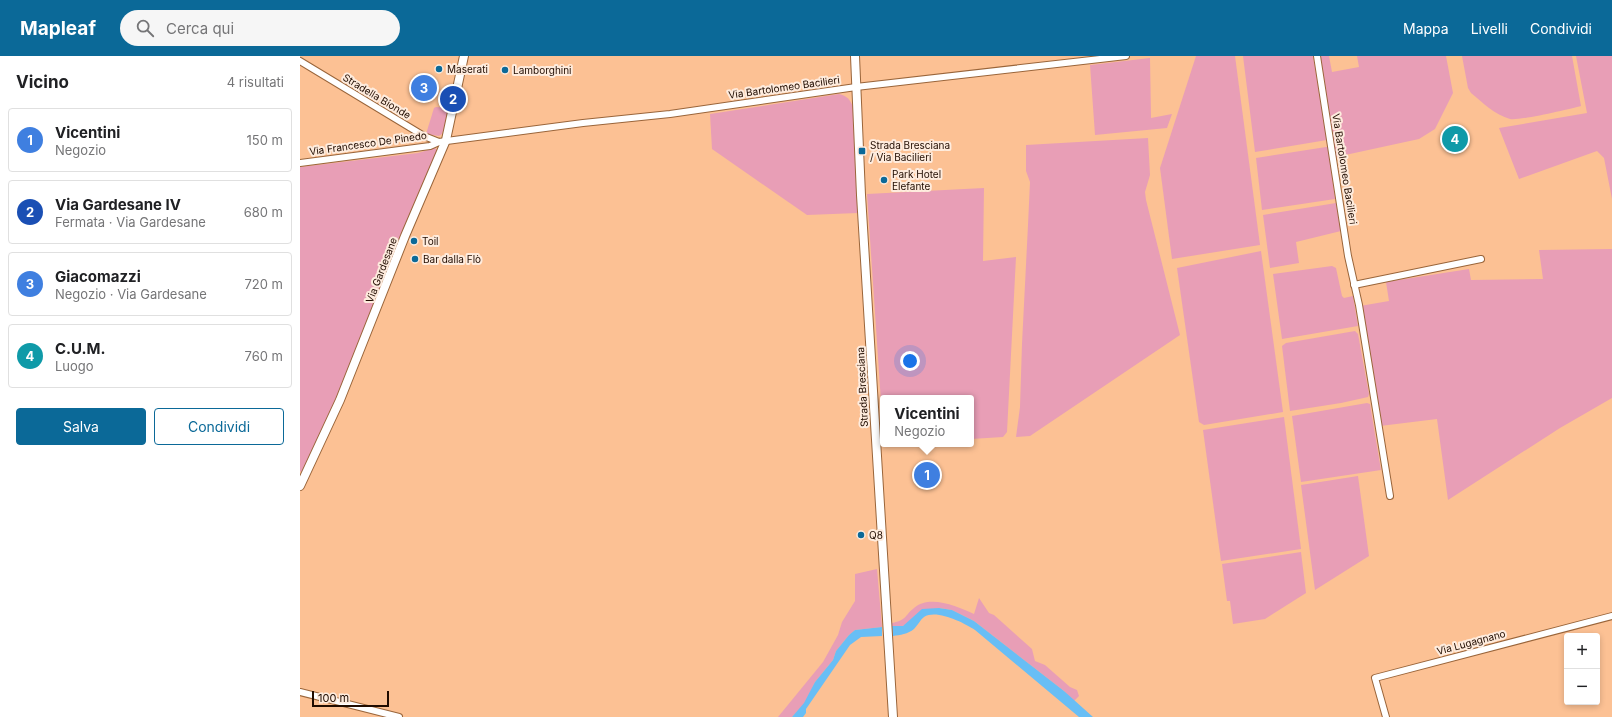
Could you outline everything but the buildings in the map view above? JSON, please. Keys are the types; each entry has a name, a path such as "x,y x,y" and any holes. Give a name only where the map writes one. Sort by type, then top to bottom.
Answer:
{"main road":[{"name":"Via Gardesane","path":"300,486 340,400 406,236 442,141 464,56"},
{"name":"Strada Bresciana","path":"855,56 861,195 893,717"}],"street":[{"name":"Via Bartolomeo Bacilieri","path":"442,141 582,123 670,114 856,88 1126,56"},
{"name":"Via Bartolomeo Bacilieri","path":"1317,56 1390,496"},
{"name":"Stradella Bionde","path":"300,61 424,136 442,141"},
{"name":"Via Francesco De Pinedo","path":"300,163 430,146 442,141"},
{"path":"1354,285 1481,259"},
{"name":"Via Lugagnano","path":"1386,717 1375,678 1612,616"},
{"path":"300,692 399,717"}],"shaded area":[{"path":"1196,56 1235,56 1260,245 1172,259 1160,168"},
{"path":"1243,56 1313,56 1327,140 1255,152"},
{"path":"1320,56 1329,56 1332,72 1359,67 1357,56 1446,56 1453,93 1435,129 1419,139 1336,157"},
{"path":"1462,56 1572,56 1581,106 1515,119 1510,119 1499,115 1471,93 1468,88"},
{"path":"1576,56 1612,56 1612,199 1604,158 1597,151 1519,179 1499,128 1587,113"},
{"path":"1150,58 1151,118 1172,114 1167,128 1095,135 1090,65"},
{"path":"839,94 848,98 853,107 858,213 807,215 712,149 710,114"},
{"path":"434,108 450,108 442,134 439,136 426,134"},
{"path":"1148,138 1150,175 1145,192 1146,200 1180,335 1030,436 1016,437 1020,407 1030,182 1026,171 1026,145"},
{"path":"1328,147 1335,199 1262,210 1256,158"},
{"path":"435,148 437,150 340,391 303,473 300,471 300,167 418,153"},
{"path":"984,188 983,261 1016,257 1007,432 1003,437 974,439 974,395 881,395 867,194"},
{"path":"1336,203 1341,231 1296,242 1299,263 1270,268 1263,215"},
{"path":"1612,249 1612,398 1560,428 1448,500 1437,419 1380,426 1360,306 1389,301 1386,282 1469,269 1471,280 1543,279 1539,250"},
{"path":"1261,251 1283,412 1204,425 1199,422 1177,268"},
{"path":"1332,266 1336,268 1342,296 1344,298 1353,296 1358,326 1282,339 1273,274"},
{"path":"1355,331 1358,334 1369,394 1368,397 1290,411 1282,346 1286,343"},
{"path":"1367,403 1370,404 1381,470 1301,482 1292,416"},
{"path":"1284,417 1301,549 1221,561 1203,430"},
{"path":"1358,476 1369,556 1315,590 1301,485"},
{"path":"1301,552 1306,593 1265,619 1233,624 1230,601 1227,601 1222,564"},
{"path":"877,569 882,627 855,630 849,635 836,651 833,660 815,682 805,703 792,717 778,717 823,662 838,635 842,622 855,601 855,574"},
{"path":"979,598 989,613 994,615 1032,649 1035,661 1045,665 1070,687 1077,690 1079,696 1074,701 1064,691 974,621 952,610 939,608 903,626 892,626 892,623 903,619 914,608 928,602 952,605 974,614"}],"water":[{"path":"939,608 952,610 974,621 1064,691 1093,717 1079,717 975,630 950,618 929,615 924,617 912,631 893,636 892,626 903,626 922,609"},
{"path":"882,627 882,636 861,637 850,645 806,709 806,713 803,717 792,717 804,703 815,682 833,660 836,651 849,635 855,630"}],"place":[{"name":"Maserati","path":"439,69"},
{"name":"Lamborghini","path":"505,70"},
{"name":"Giacomazzi","path":"424,88"},
{"name":"Via Gardesane IV","path":"453,99"},
{"name":"C.U.M.","path":"1455,139"},
{"name":"Strada Bresciana / Via Bacilieri","path":"862,151"},
{"name":"Park Hotel Elefante","path":"884,180"},
{"name":"Toil","path":"414,241"},
{"name":"Bar dalla Flò","path":"415,259"},
{"name":"Vicentini","path":"927,475"},
{"name":"Q8","path":"861,535"}]}
